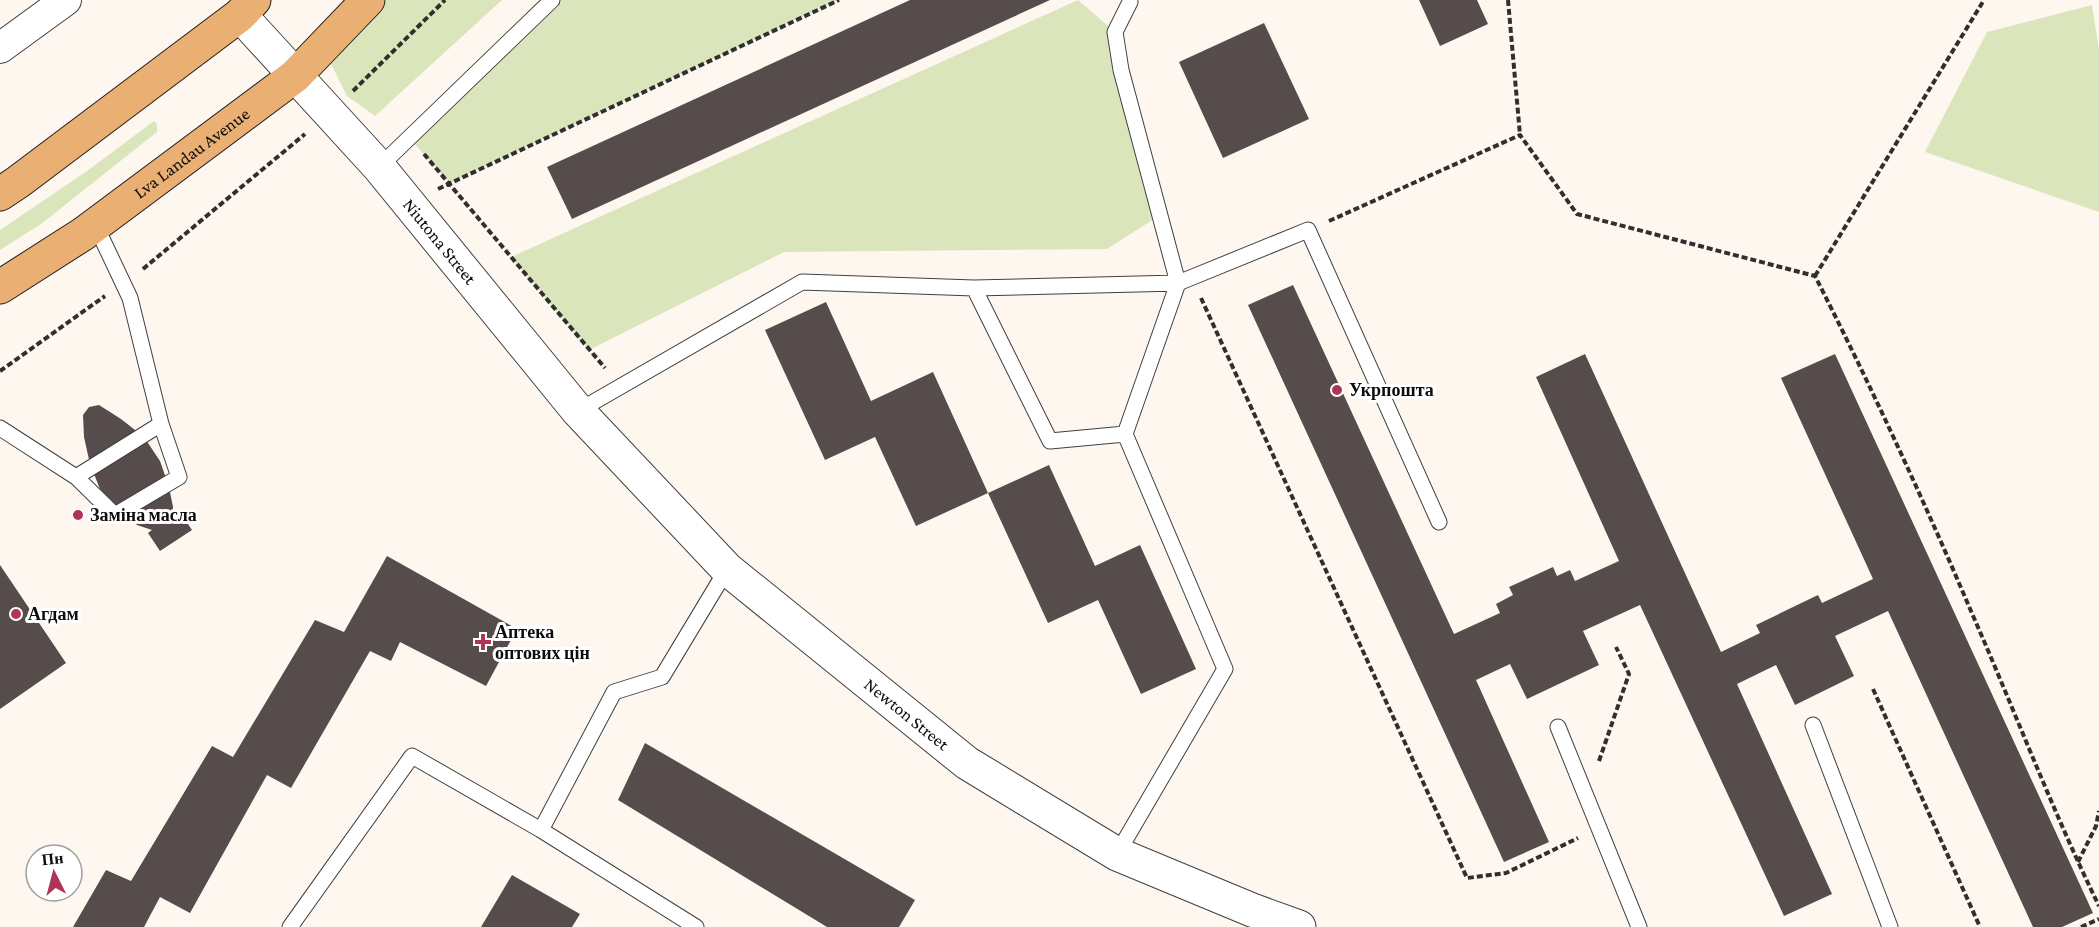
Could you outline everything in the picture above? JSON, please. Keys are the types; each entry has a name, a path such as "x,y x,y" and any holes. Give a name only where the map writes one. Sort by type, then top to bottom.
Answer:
{"main road":[{"name":"Lva Landau Avenue","path":"0,287 95,224 295,76 368,0"},
{"path":"0,194 239,5"}],"street":[{"path":"0,48 66,0"},
{"path":"239,5 295,76"},
{"name":"Niutona Street","path":"295,76 379,167 578,411"},
{"name":"Newton Street","path":"578,411 728,569 967,763 1117,854 1299,927"}],"lane":[{"path":"379,167 552,0"},
{"path":"1117,854 1225,669 1125,434 1185,281 1124,81 1118,51 1115,32 1130,1"},
{"path":"0,428 76,477 115,515 179,477 161,424 130,298 95,224"},
{"path":"578,411 802,282 974,288 1185,281 1308,230 1439,522"},
{"path":"974,288 1050,441 1125,434"},
{"path":"76,477 161,424"},
{"path":"541,830 614,692 662,677 728,569"},
{"path":"1813,725 1890,927"},
{"path":"1558,727 1639,927"},
{"path":"290,927 412,756 541,830 690,925"}],"path":[{"path":"0,370 152,262 329,113 445,0"},
{"path":"408,204 839,0"},
{"path":"1508,0 1520,135 1577,214 1815,276 1876,401 1969,605 2078,862 2099,906"},
{"path":"1815,276 1984,0"},
{"path":"1308,230 1520,135"},
{"path":"409,138 450,183 620,387"},
{"path":"1185,281 1467,878 1506,873 1585,834 1587,796 1629,674 1616,647"},
{"path":"1873,689 1980,927"},
{"path":"2078,862 2096,826 2099,811"},
{"path":"2081,927 2099,919"}],"green space":[{"path":"387,0 502,0 375,116 347,96 329,60"},
{"path":"552,0 839,0 450,183 409,138"},
{"path":"1078,0 1115,32 1160,215 1107,249 784,252 589,350 511,257"},
{"path":"2092,5 2099,50 2099,212 1925,152 1987,32"},
{"path":"154,121 157,124 157,132 41,224 0,250 0,230 87,171"}],"building":[{"path":"910,0 1050,0 572,219 547,167"},
{"path":"1419,0 1477,0 1488,24 1440,46"},
{"path":"1264,23 1309,119 1223,158 1179,62"},
{"path":"1293,285 1454,634 1500,613 1496,604 1513,595 1509,587 1553,567 1557,576 1570,570 1575,581 1619,561 1536,377 1585,354 1721,652 1760,633 1756,625 1818,595 1822,603 1873,579 1781,378 1835,354 2093,913 2062,927 2033,927 1888,611 1835,636 1854,676 1795,705 1776,665 1737,684 1832,894 1784,916 1640,605 1583,631 1599,665 1527,699 1510,664 1476,680 1549,842 1504,862 1248,305"},
{"path":"826,302 871,401 933,372 988,493 916,526 875,437 825,460 765,330"},
{"path":"99,405 144,437 160,461 169,487 173,517 180,512 192,530 160,551 148,533 152,530 137,525 100,489 90,464 84,437 83,415 89,407"},
{"path":"1049,465 1095,566 1140,545 1196,669 1141,694 1098,600 1048,623 988,493"},
{"path":"387,556 517,629 486,686 400,642 391,661 370,651 291,788 267,775 190,913 160,897 144,927 73,927 106,870 131,881 212,746 233,757 315,620 344,632"},
{"name":"Агдам","path":"0,565 66,663 0,709"},
{"path":"645,743 915,900 899,927 827,927 618,800"},
{"path":"512,875 580,914 572,927 481,927"}],"place":[{"name":"Укрпошта","path":"1337,390"},
{"name":"Заміна масла","path":"78,515"},
{"name":"Агдам","path":"16,614"},
{"name":"Аптека оптових цін","path":"483,642"}]}
